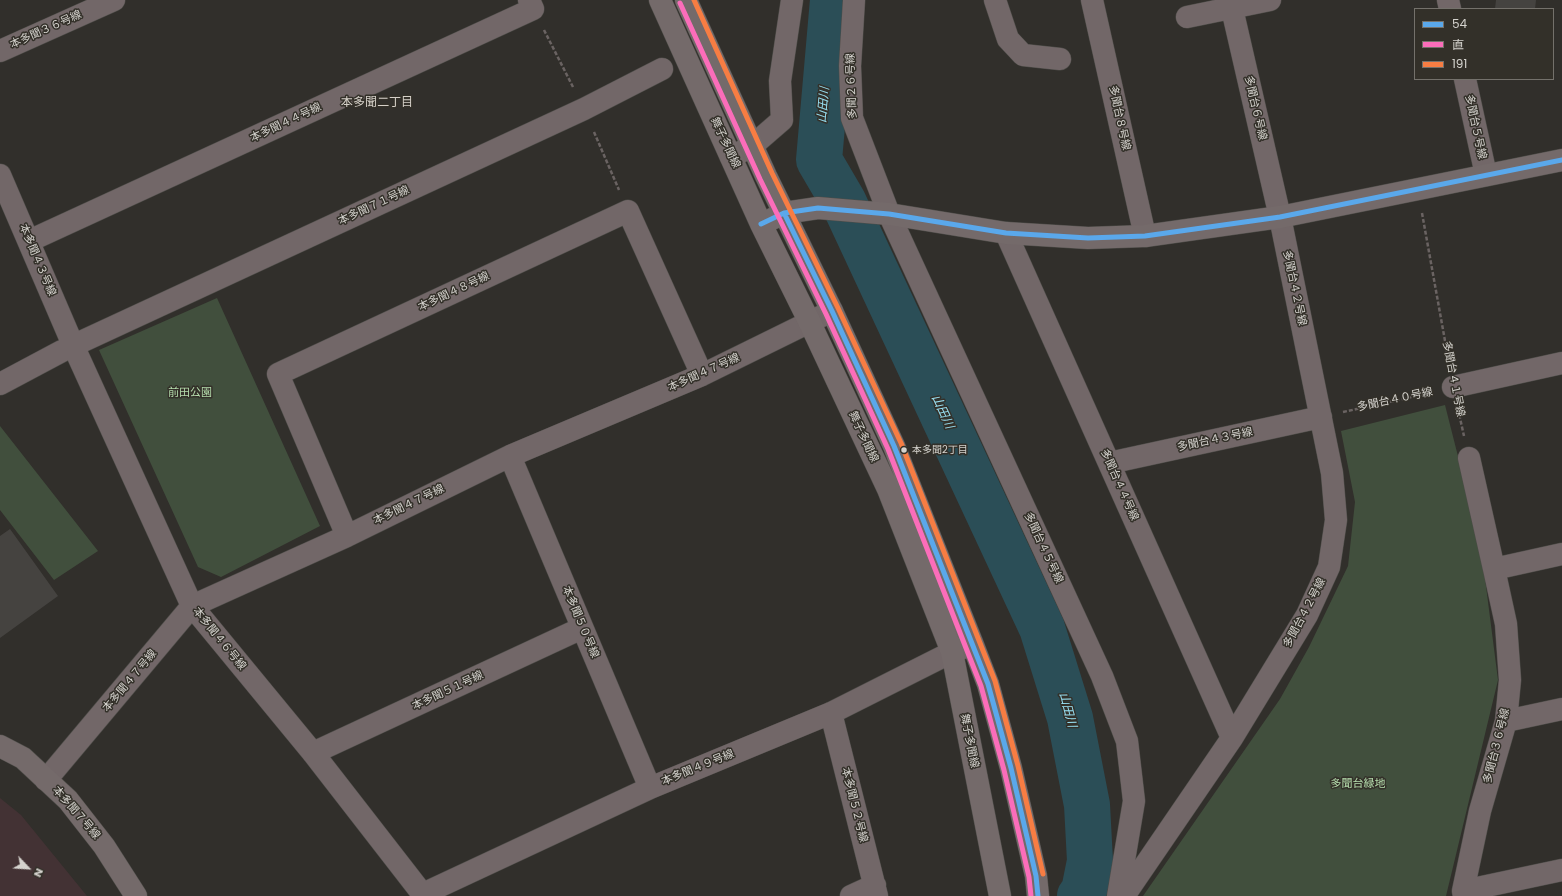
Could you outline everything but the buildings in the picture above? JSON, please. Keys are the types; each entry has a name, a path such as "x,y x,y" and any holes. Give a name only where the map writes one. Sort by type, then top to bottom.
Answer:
{"street":[{"name":"本多聞３６号線","path":"0,51 94,4 114,0"},
{"name":"本多聞４４号線","path":"28,241 534,10 529,0"},
{"name":"舞子多聞線","path":"660,0 761,224 810,323 888,489 952,652 1000,896"},
{"path":"686,0 752,146 832,311 894,446 973,645 988,684 1011,768 1037,886"},
{"path":"731,157 752,146 782,120 780,80 792,0"},
{"name":"多聞２６号線","path":"854,0 850,66 852,118 889,214"},
{"path":"995,0 1008,39 1024,55 1060,59"},
{"name":"多聞台８号線","path":"1092,0 1145,236"},
{"path":"1187,17 1231,4 1270,0"},
{"name":"多聞台６号線","path":"1231,4 1280,217"},
{"name":"本多聞７１号線","path":"0,384 73,346 577,112 662,69"},
{"name":"多聞台５号線","path":"1465,80 1486,175"},
{"path":"761,224 784,214 818,208 889,214 1006,233 1088,238 1145,236 1280,217 1562,160"},
{"name":"本多聞４３号線","path":"0,175 73,346"},
{"name":"本多聞４８号線","path":"347,536 278,374 628,211 702,375"},
{"name":"多聞台４５号線","path":"889,214 1102,676 1127,741 1134,801 1118,896"},
{"name":"多聞台４２号線","path":"1124,896 1232,738 1307,615 1329,567 1336,520 1332,473 1280,217"},
{"name":"多聞台４４号線","path":"1006,233 1232,738"},
{"name":"本多聞４７号線","path":"46,780 192,606 347,536 510,456 702,375 832,311"},
{"name":"本多聞４６号線","path":"73,346 192,606 313,753 423,895"},
{"path":"1453,388 1562,363"},
{"name":"多聞台４３号線","path":"1109,464 1321,417"},
{"name":"本多聞５０号線","path":"510,456 650,788"},
{"path":"1469,458 1494,569 1562,554"},
{"name":"多聞台３６号線","path":"1464,893 1480,811 1506,720 1510,680 1506,624 1494,569"},
{"name":"本多聞５１号線","path":"313,753 582,628"},
{"name":"本多聞４９号線","path":"423,895 650,788 831,713 952,652 973,645"},
{"path":"1506,720 1562,709"},
{"name":"本多聞５２号線","path":"831,713 876,890"},
{"name":"本多聞７号線","path":"0,746 23,758 68,800 104,846 136,896"},
{"path":"1464,893 1562,870"},
{"path":"851,896 876,890"}],"path":[{"name":"多聞台４１号線","path":"1418,188 1453,388 1469,458"},
{"name":"多聞台４０号線","path":"1321,417 1453,388"}],"shaded area":[{"path":"0,798 21,815 87,896 0,896"}],"green space":[{"name":"前田公園","path":"217,298 320,526 221,577 198,567 99,350"},
{"name":"多聞台緑地","path":"1445,405 1481,547 1498,680 1446,896 1143,896 1280,699 1309,647 1348,566 1355,502 1341,431"},
{"path":"0,426 98,551 54,580 0,510"}],"waterway":[{"name":"山田川","path":"833,0 819,160 843,201 1042,628 1070,718 1087,805 1090,861 1084,891 1080,896"}],"transit line":[{"name":"191","path":"694,0 772,173 838,308 901,443 995,681 1018,766 1043,874"},
{"name":"直","path":"680,3 760,179 826,314 888,449 981,686 1004,770 1029,877 1031,896"},
{"name":"54","path":"761,224 784,213 818,208 889,214 1006,233 1088,238 1145,236 1280,217 1562,160"},
{"name":"54","path":"784,213 832,311 894,446 988,684 1011,768 1036,876 1038,896"}],"place":[{"name":"本多聞2丁目","path":"904,450"}],"district":[{"name":"本多聞二丁目","path":"377,103"}]}
